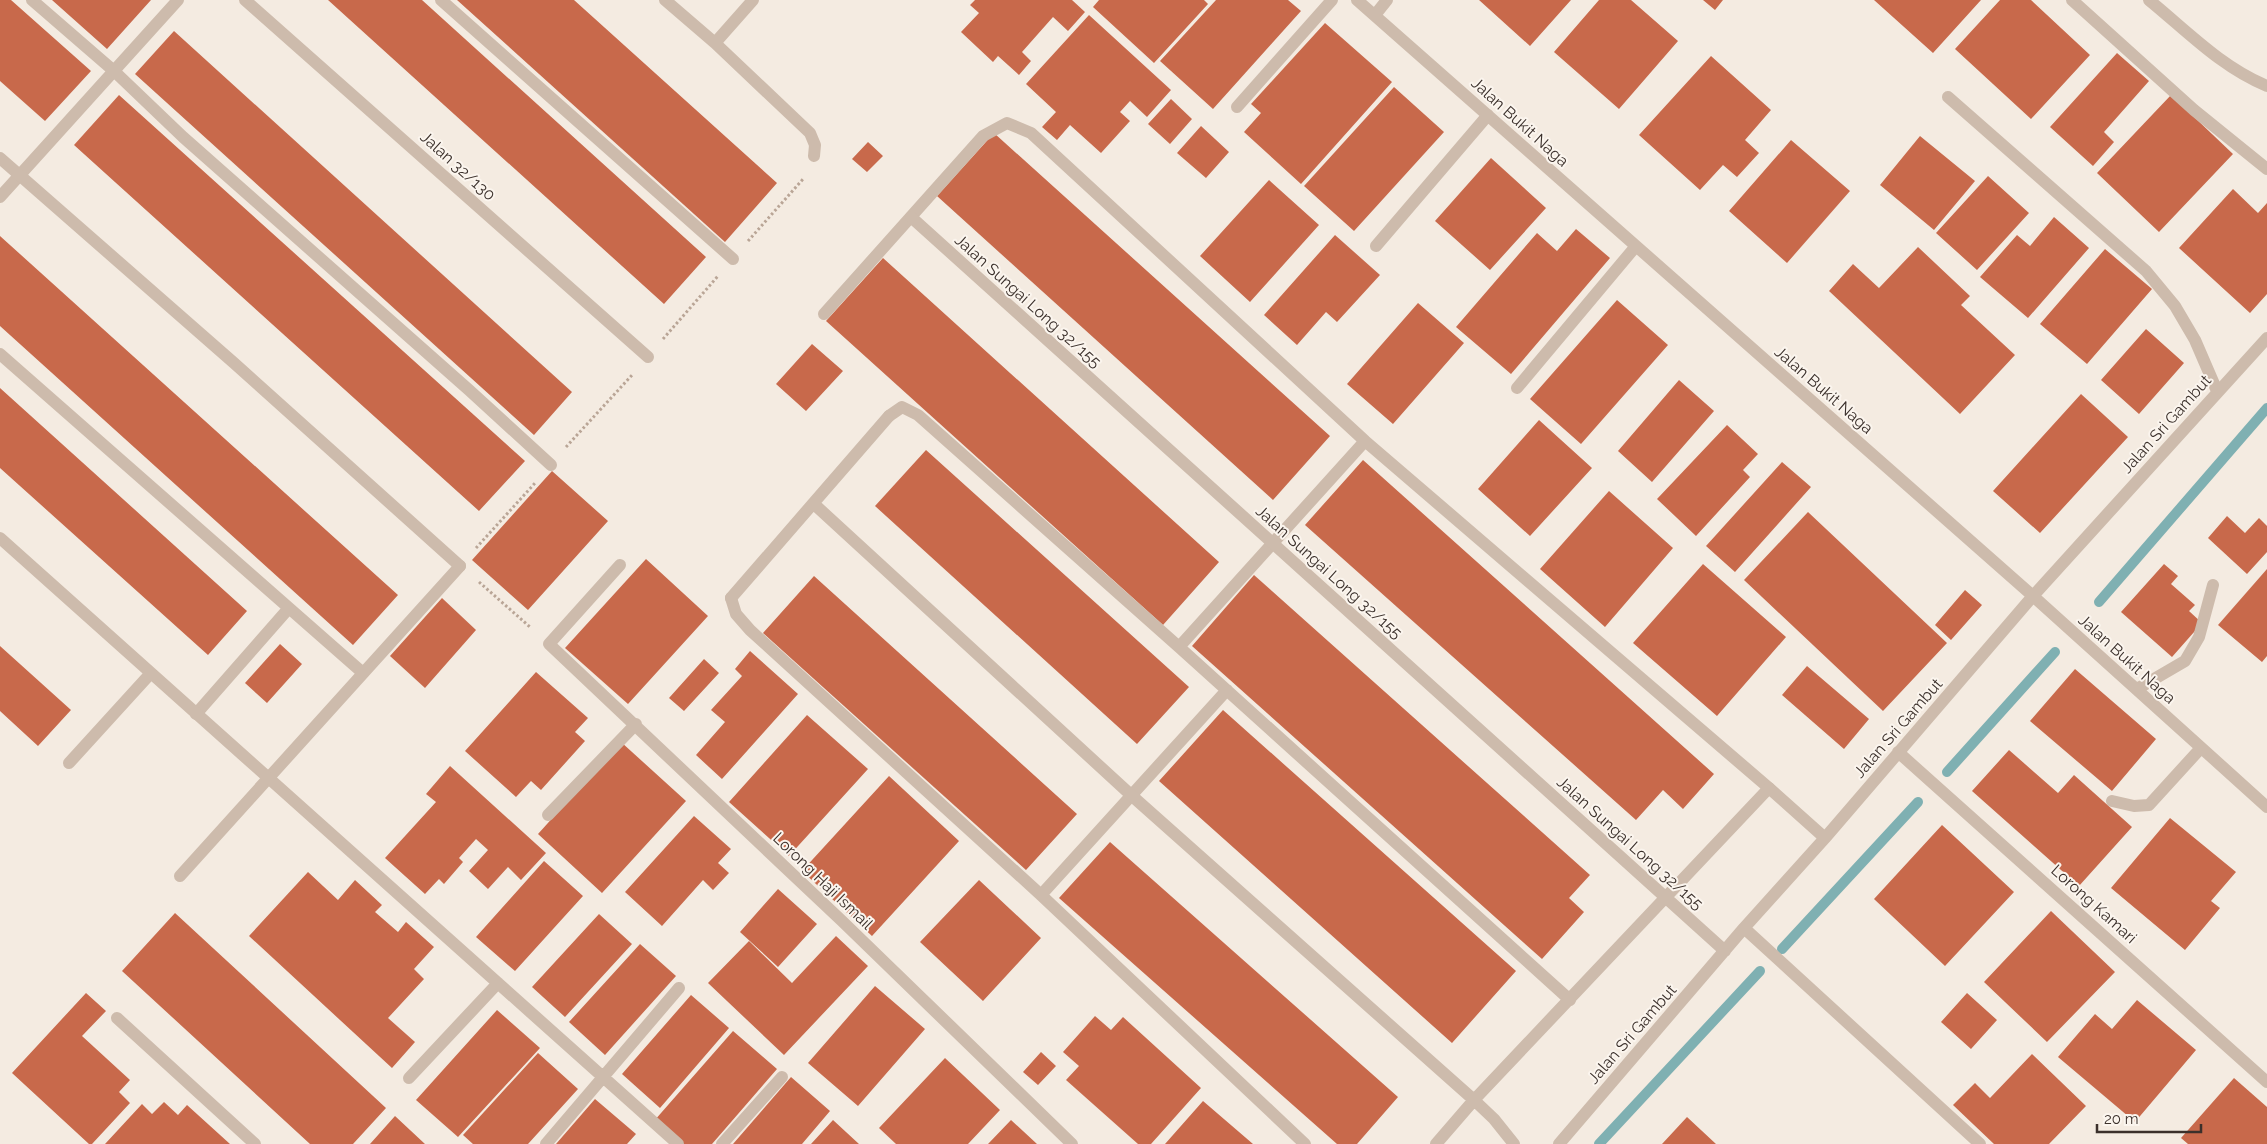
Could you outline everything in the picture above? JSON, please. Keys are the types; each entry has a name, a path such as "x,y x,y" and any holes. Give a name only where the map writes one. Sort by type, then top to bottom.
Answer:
{"street":[{"path":"32,0 114,71 183,137 551,465"},
{"path":"0,198 178,0"},
{"name":"Jalan 32/130","path":"246,0 648,357"},
{"path":"442,0 733,260"},
{"path":"665,0 810,133 815,145 814,156"},
{"path":"714,43 753,0"},
{"path":"1237,107 1332,0"},
{"name":"Jalan Bukit Naga","path":"1357,0 2033,596 2200,748 2265,801"},
{"path":"1375,15 1387,0"},
{"path":"2072,0 2194,110 2267,169"},
{"path":"2150,0 2219,59 2238,72 2267,86"},
{"path":"1948,97 2146,271 2175,306 2195,340 2218,391"},
{"path":"1376,246 1488,115"},
{"path":"824,314 983,136 1007,123 1031,133 1365,441 1770,788 1825,838"},
{"path":"0,158 460,566 180,876"},
{"name":"Jalan Sungai Long 32/155","path":"910,217 1725,951"},
{"path":"1517,388 1636,246"},
{"name":"Jalan Sri Gambut","path":"1559,1144 2033,596 2267,338"},
{"path":"0,354 363,673"},
{"path":"1306,1144 1041,895 750,630 736,614 732,598 889,416 902,407 918,415 1227,690 1570,1000"},
{"path":"1179,647 1365,441"},
{"path":"814,504 1132,795 1474,1100 1494,1119 1514,1144"},
{"path":"0,538 678,1144"},
{"path":"549,644 620,565"},
{"path":"2137,689 2185,661 2200,637 2213,585"},
{"path":"196,714 289,608"},
{"name":"Lorong Haji Ismail","path":"549,644 636,724 1072,1144"},
{"path":"69,763 151,673"},
{"path":"1041,895 1227,690"},
{"path":"548,815 636,724"},
{"path":"2112,801 2134,806 2149,805 2200,748"},
{"name":"Lorong Kamari","path":"1898,752 2267,1082"},
{"path":"1436,1144 1474,1100 1770,788"},
{"path":"1744,928 1980,1144"},
{"path":"409,1078 498,983"},
{"path":"546,1144 680,988"},
{"path":"117,1018 255,1144"},
{"path":"722,1144 782,1076"}],"path":[{"path":"460,566 549,644"}],"building":[{"path":"0,0 11,0 91,71 45,121 0,81"},
{"path":"52,0 151,0 107,49"},
{"path":"328,0 422,0 706,257 664,304"},
{"path":"457,0 574,0 777,183 725,242"},
{"path":"975,0 1072,0 1085,12 1068,31 1053,17 1022,52 1031,61 1019,75 998,56 993,62 961,32 979,13 970,5"},
{"path":"1099,0 1204,0 1208,4 1154,63 1093,7"},
{"path":"1216,0 1288,0 1301,11 1213,109 1160,61"},
{"path":"1479,0 1571,0 1530,46"},
{"path":"1599,0 1631,0 1678,41 1619,109 1554,52"},
{"path":"1703,0 1723,0 1715,10"},
{"path":"1874,0 1981,0 1933,53"},
{"path":"2000,0 2031,0 2090,55 2031,119 1955,49"},
{"path":"1089,15 1171,90 1147,117 1130,101 1120,112 1130,121 1101,153 1070,125 1057,140 1042,127 1056,112 1026,84"},
{"path":"1325,23 1392,82 1301,184 1244,132 1261,113 1251,104"},
{"path":"174,31 572,392 534,435 135,74"},
{"path":"2117,53 2149,81 2104,132 2114,142 2093,166 2050,127"},
{"path":"1711,56 1771,110 1745,140 1759,153 1737,177 1723,165 1700,190 1639,135"},
{"path":"1394,87 1444,132 1354,231 1304,186"},
{"path":"119,95 525,461 479,511 74,145"},
{"path":"2171,95 2233,154 2159,232 2097,173"},
{"path":"1171,99 1192,119 1170,144 1148,124"},
{"path":"1201,126 1229,152 1206,178 1177,153"},
{"path":"994,133 1330,436 1273,500 937,196"},
{"path":"1920,136 1975,181 1934,230 1880,185"},
{"path":"1791,140 1850,191 1787,263 1729,211"},
{"path":"868,142 883,156 867,172 852,159"},
{"path":"1491,158 1546,208 1490,270 1435,221"},
{"path":"1988,176 2029,213 1977,270 1936,233"},
{"path":"1269,180 1319,225 1250,302 1200,256"},
{"path":"2233,189 2258,213 2267,203 2267,294 2250,313 2179,248"},
{"path":"2054,217 2089,248 2028,318 1980,277 2017,235 2030,246"},
{"path":"1576,229 1610,258 1511,374 1456,327 1537,233 1557,251"},
{"path":"1335,235 1380,275 1337,322 1326,312 1297,345 1264,315"},
{"path":"0,236 398,595 353,645 0,326"},
{"path":"1918,247 1970,296 1961,305 2015,355 1960,414 1829,291 1853,264 1879,288"},
{"path":"2105,249 2152,289 2087,364 2040,324"},
{"path":"883,258 1219,562 1163,625 826,321"},
{"path":"1617,300 1668,345 1581,444 1530,399"},
{"path":"1418,303 1464,343 1393,424 1347,384"},
{"path":"2146,329 2184,363 2139,414 2101,380"},
{"path":"812,344 843,371 806,411 776,384"},
{"path":"1679,380 1714,411 1652,482 1618,451"},
{"path":"0,388 247,611 208,655 0,468"},
{"path":"2081,394 2128,437 2040,533 1993,491"},
{"path":"1539,420 1592,468 1530,536 1478,489"},
{"path":"1727,425 1758,454 1743,470 1750,477 1696,536 1657,499"},
{"path":"926,450 1189,687 1137,744 875,506"},
{"path":"1363,460 1714,774 1683,809 1663,790 1636,820 1305,525"},
{"path":"1782,462 1811,487 1735,572 1706,546"},
{"path":"552,471 608,521 528,610 472,560"},
{"path":"1609,491 1673,548 1605,627 1540,569"},
{"path":"1808,512 1947,643 1883,711 1744,580"},
{"path":"2227,516 2245,533 2259,518 2267,526 2267,552 2247,574 2208,538"},
{"path":"646,559 708,616 628,704 565,648"},
{"path":"1703,564 1786,637 1717,716 1633,643"},
{"path":"2164,564 2178,576 2171,584 2195,605 2189,611 2202,623 2172,657 2121,612"},
{"path":"2267,569 2267,656 2262,662 2218,625"},
{"path":"1254,575 1590,875 1569,898 1584,912 1542,959 1192,646"},
{"path":"814,576 1077,814 1026,870 763,633"},
{"path":"1965,590 1982,605 1951,640 1935,625"},
{"path":"442,598 476,630 425,688 390,656"},
{"path":"280,644 302,664 267,703 245,683"},
{"path":"0,646 71,710 38,746 0,711"},
{"path":"750,651 798,694 722,779 696,755 725,722 711,710 742,676 735,669"},
{"path":"704,659 719,673 684,711 669,698"},
{"path":"1807,666 1869,719 1844,749 1782,695"},
{"path":"2075,669 2156,739 2112,791 2030,721"},
{"path":"536,672 588,718 575,732 585,741 541,790 531,781 516,797 465,751"},
{"path":"1223,710 1516,971 1452,1043 1159,781"},
{"path":"807,715 868,769 789,856 729,802"},
{"path":"621,742 686,801 602,893 538,834"},
{"path":"2009,750 2058,793 2074,775 2132,827 2079,886 1972,791"},
{"path":"450,766 546,853 521,880 508,867 488,889 469,871 488,850 476,839 459,858 463,862 444,884 439,879 425,894 385,858 436,802 426,794"},
{"path":"889,776 959,841 872,936 802,871"},
{"path":"694,816 731,849 718,863 729,873 713,890 703,880 662,926 625,892"},
{"path":"2170,818 2236,872 2211,901 2220,908 2185,950 2111,888"},
{"path":"1942,825 2014,892 1945,966 1874,899"},
{"path":"1110,842 1398,1097 1357,1144 1337,1144 1059,898"},
{"path":"544,861 583,896 515,971 476,937"},
{"path":"308,872 338,900 355,880 382,905 375,912 398,932 406,922 434,947 414,969 424,979 388,1018 415,1042 392,1068 249,936"},
{"path":"979,880 1041,938 983,1001 920,942"},
{"path":"778,889 817,924 778,967 740,932"},
{"path":"2051,911 2115,972 2047,1042 1984,982"},
{"path":"175,913 386,1108 353,1144 310,1144 122,971"},
{"path":"599,914 632,944 565,1017 532,987"},
{"path":"836,936 868,966 784,1055 708,983 749,941 792,983"},
{"path":"640,944 676,976 605,1055 569,1022"},
{"path":"875,986 925,1029 858,1106 808,1063"},
{"path":"86,993 106,1011 82,1036 130,1080 119,1092 130,1103 92,1144 89,1144 12,1073"},
{"path":"1967,993 1997,1020 1971,1049 1941,1022"},
{"path":"691,995 729,1028 660,1108 622,1074"},
{"path":"2137,1000 2196,1050 2135,1122 2058,1057 2095,1014 2112,1029"},
{"path":"497,1010 540,1048 458,1137 416,1100"},
{"path":"1095,1016 1111,1030 1123,1017 1201,1088 1151,1144 1138,1144 1066,1080 1079,1066 1063,1052"},
{"path":"733,1031 777,1069 712,1144 681,1144 654,1121"},
{"path":"1041,1052 1056,1066 1038,1085 1023,1072"},
{"path":"538,1053 578,1089 528,1144 473,1144 463,1135"},
{"path":"2032,1054 2086,1106 2049,1144 1994,1144 1953,1105 1975,1083 1990,1098"},
{"path":"945,1058 1000,1110 968,1144 896,1144 879,1128"},
{"path":"791,1077 830,1111 802,1144 733,1144"},
{"path":"2234,1078 2267,1107 2267,1144 2188,1144 2181,1138"},
{"path":"595,1099 636,1134 627,1144 556,1144"},
{"path":"1203,1101 1253,1144 1165,1144"},
{"path":"164,1102 178,1115 187,1105 230,1144 105,1144 142,1104 152,1114"},
{"path":"395,1116 425,1144 370,1144"},
{"path":"1687,1117 1716,1144 1662,1144"},
{"path":"833,1120 859,1144 811,1144"},
{"path":"1011,1120 1037,1144 988,1144"}],"waterway":[{"path":"2099,602 2267,408"},
{"path":"1947,772 2055,652"},
{"path":"1782,949 1918,802"},
{"path":"1599,1144 1760,971"}]}
